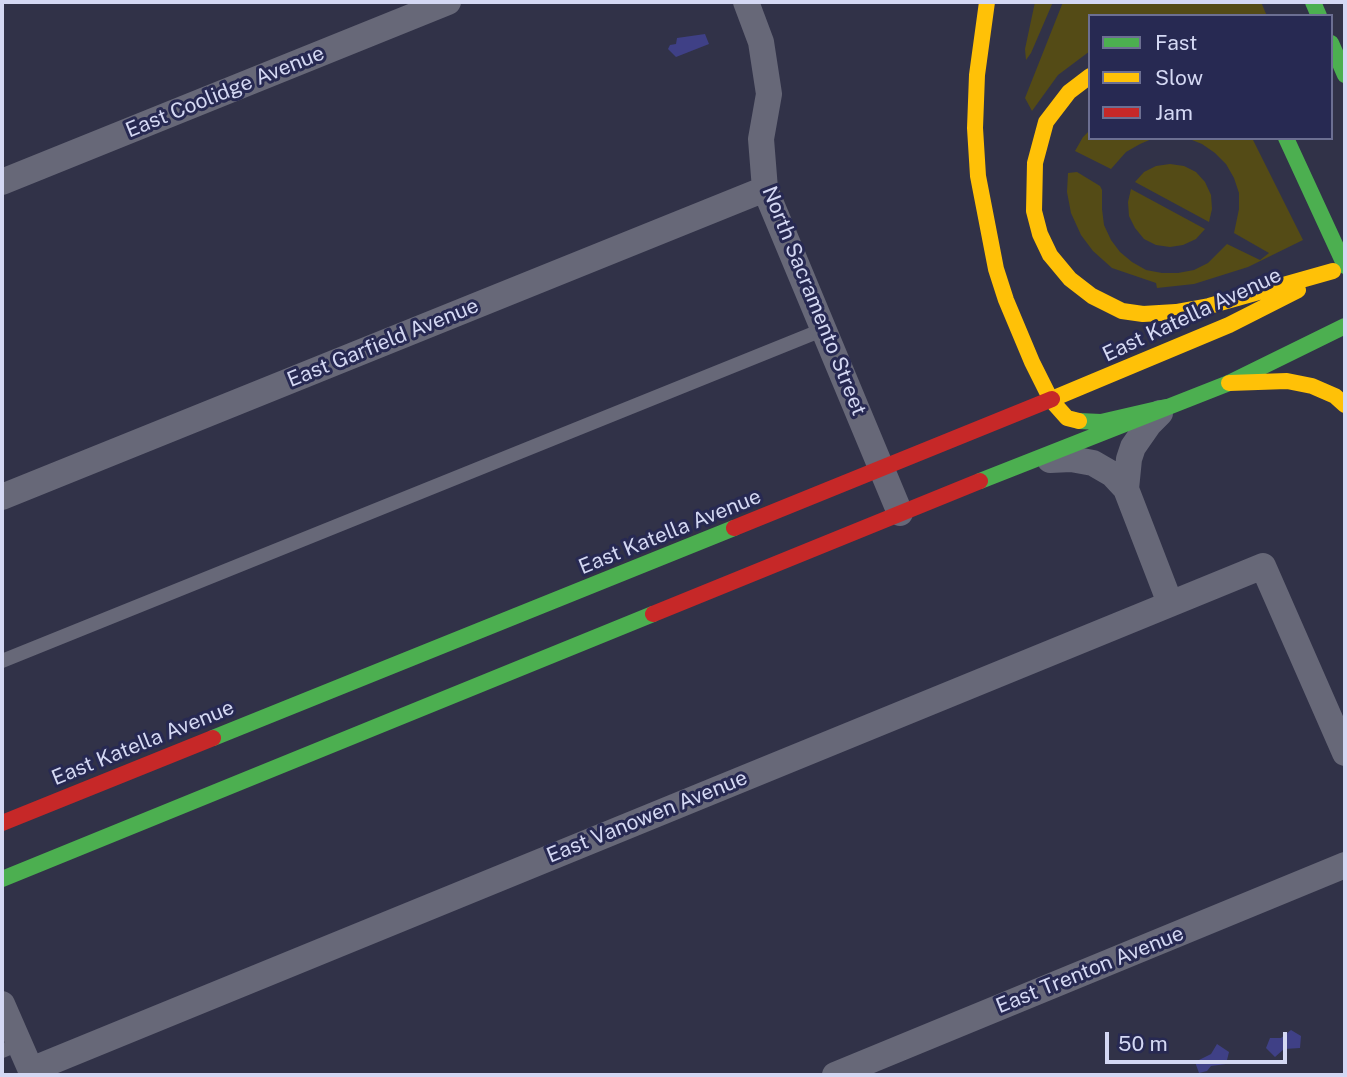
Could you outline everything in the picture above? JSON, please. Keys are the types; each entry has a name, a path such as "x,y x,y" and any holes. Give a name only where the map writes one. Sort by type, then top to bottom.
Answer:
{"main road":[{"path":"987,2 977,75 975,128 978,176 986,224 1006,300 1051,400 1057,410 1067,418 1081,422 1101,422 1166,407"},
{"path":"1333,48 1345,75"},
{"path":"1088,78 1069,92 1046,122 1032,184 1034,211 1040,234 1050,255 1070,279 1092,296 1122,311 1143,314 1209,306 1341,266 1287,140"},
{"name":"East Katella Avenue","path":"2,823 1051,400 1228,326 1341,266"},
{"path":"2,879 900,513 1229,383 1345,326"},
{"path":"1229,383 1287,381 1312,386 1335,396 1345,405"}],"street":[{"name":"East Coolidge Avenue","path":"2,183 448,2"},
{"name":"North Sacramento Street","path":"746,2 761,42 769,94 761,139 765,189 900,513"},
{"name":"East Garfield Avenue","path":"2,497 765,189"},
{"path":"1126,489 1129,458 1133,447 1149,424 1166,407"},
{"path":"1030,461 1084,460 1104,468 1126,489 1170,603"},
{"name":"East Vanowen Avenue","path":"32,1073 1263,566 1345,753"},
{"name":"East Trenton Avenue","path":"835,1075 1345,865"},
{"path":"2,1004 10,1047 32,1073"}],"lane":[{"path":"2,661 822,330"}],"shaded area":[{"path":"1035,2 1053,2 1026,60 1025,49"},
{"path":"1063,2 1261,2 1266,14 1088,14 1088,52 1058,75 1032,111 1025,98"},
{"path":"705,34 709,44 676,57 668,49 670,45 676,44 677,38"},
{"path":"1088,132 1088,140 1149,140 1126,152 1111,169 1075,151"},
{"path":"1192,140 1253,140 1303,240 1248,267 1194,284 1157,288 1156,283 1112,268 1093,251 1081,235 1071,213 1067,192 1068,173 1077,172 1100,186 1104,225 1111,240 1120,252 1146,270 1178,273 1194,270 1208,263 1227,244 1260,260 1269,253 1234,233 1239,193 1234,178 1226,164 1202,144"},
{"path":"1156,166 1184,166 1196,172 1205,182 1211,195 1209,222 1135,182 1144,172"},
{"path":"1131,189 1205,229 1196,239 1183,245 1156,245 1144,239 1129,216"},
{"path":"1291,1030 1301,1036 1300,1048 1284,1049 1275,1057 1266,1048 1270,1038 1281,1038"},
{"path":"1217,1044 1229,1052 1226,1064 1211,1066 1207,1071 1199,1073 1195,1062 1211,1054"}],"traffic: fast":[{"path":"1313,2 1318,14"},
{"path":"1333,48 1345,75"},
{"path":"1287,140 1345,266"},
{"path":"980,481 1229,383 1345,326"},
{"path":"1079,421 1101,422 1166,407"},
{"path":"213,738 734,528"},
{"path":"2,879 653,614"}],"traffic: slow":[{"path":"987,2 977,75 975,128 978,176 996,269 1032,362 1051,400 1067,418 1079,421"},
{"path":"1088,78 1069,92 1046,122 1035,163 1034,211 1040,234 1050,255 1070,279 1092,296 1122,311 1143,314 1209,306 1333,271"},
{"path":"1052,399 1229,325 1298,290"},
{"path":"1229,383 1287,381 1312,386 1335,396 1345,405"}],"traffic: jam":[{"path":"734,528 1052,399"},
{"path":"653,614 980,481"},
{"path":"2,823 213,738"}]}
